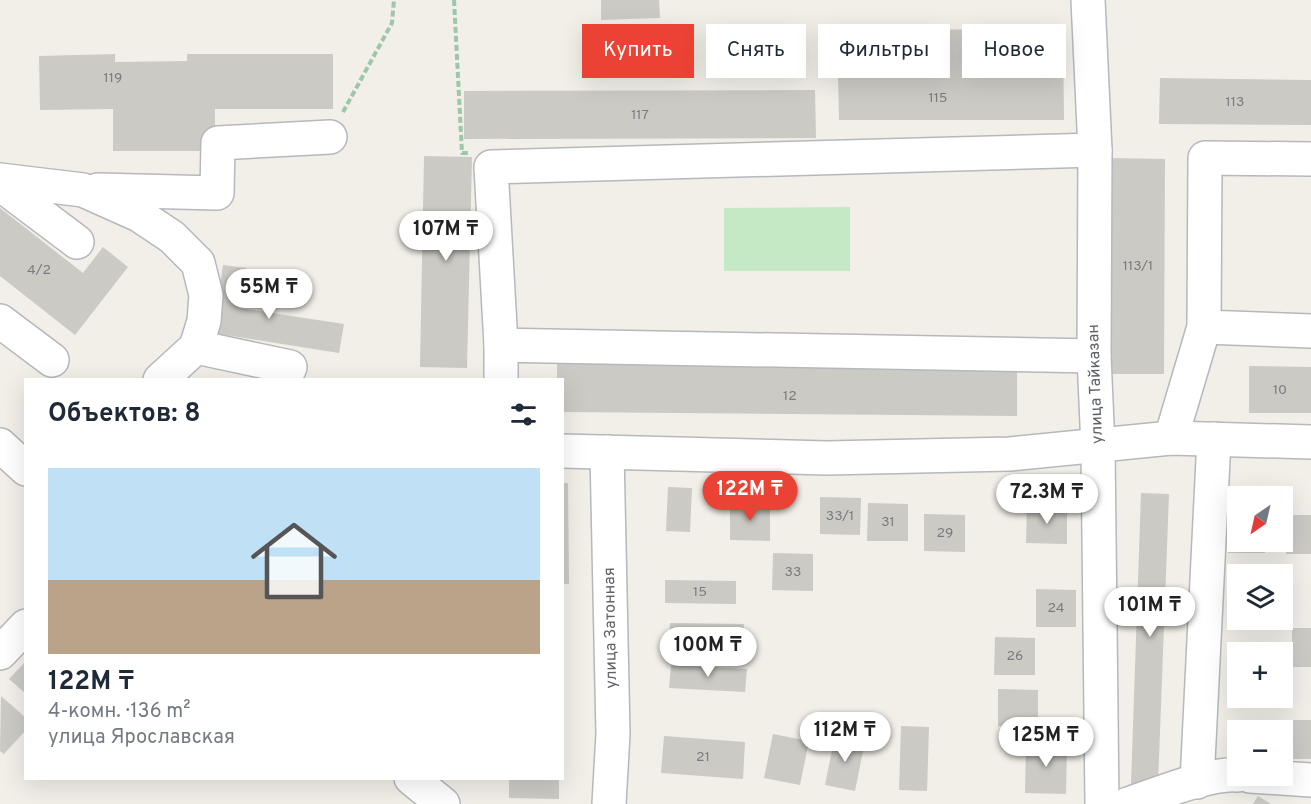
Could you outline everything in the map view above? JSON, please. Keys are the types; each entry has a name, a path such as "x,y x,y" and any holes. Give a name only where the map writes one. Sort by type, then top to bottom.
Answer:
{"street":[{"name":"улица Тайказан","path":"1088,0 1095,150 1094,356 1098,447 1102,804"},
{"path":"0,182 83,190 217,193 218,143 330,136"},
{"path":"501,378 491,167 1095,150"},
{"path":"1171,438 1204,327 1205,158 1311,159"},
{"path":"0,182 76,242"},
{"path":"83,190 139,215 172,237 198,262 207,295 204,321 196,347 162,378"},
{"path":"0,321 52,360"},
{"path":"1204,327 1311,331"},
{"path":"501,345 1094,356"},
{"path":"196,347 290,367 285,378"},
{"path":"564,451 827,458 1010,454 1171,438 1311,442"},
{"path":"1197,782 1214,439"},
{"path":"0,446 24,467"},
{"name":"улица Затонная","path":"607,452 613,734 609,804"},
{"path":"0,653 24,628"},
{"path":"1128,804 1227,774"},
{"path":"1293,779 1311,780"},
{"path":"413,780 443,804"}],"path":[{"path":"330,136 392,23 394,0"},
{"path":"454,0 462,153 476,153 491,167"}],"green space":[{"path":"850,207 850,271 724,271 724,208"}],"building":[{"path":"601,0 659,0 660,18 601,20"},
{"path":"962,29 962,78 1064,78 1064,120 839,120 838,78 950,78 950,30"},
{"path":"115,54 115,62 187,61 187,54 333,54 333,109 215,109 215,151 113,151 113,109 40,110 39,56"},
{"path":"1160,78 1311,80 1311,125 1159,124"},
{"path":"815,90 816,138 464,139 464,91"},
{"path":"424,156 472,157 467,368 420,367"},
{"path":"1111,158 1165,159 1164,374 1110,374"},
{"path":"0,208 83,273 103,247 128,267 75,335 0,276"},
{"path":"223,265 246,268 239,308 344,324 339,353 213,333"},
{"path":"557,361 1017,365 1017,416 564,412 564,378 557,378"},
{"path":"1249,366 1311,367 1311,413 1249,413"},
{"path":"564,483 568,483 569,584 564,584"},
{"path":"668,487 692,488 690,532 666,531"},
{"path":"1141,493 1169,494 1158,785 1131,784"},
{"path":"820,497 861,498 860,535 820,534"},
{"path":"730,503 770,504 770,541 730,540"},
{"path":"868,503 908,504 908,541 867,541"},
{"path":"1027,505 1067,506 1067,544 1026,543"},
{"path":"924,514 965,515 965,552 924,551"},
{"path":"1293,515 1311,515 1311,554 1286,554 1286,552 1293,552"},
{"path":"1228,552 1265,552 1265,553"},
{"path":"773,553 813,554 813,591 772,590"},
{"path":"665,580 736,581 736,604 665,603"},
{"path":"1036,589 1076,590 1076,627 1036,627"},
{"path":"670,623 744,624 743,647 669,645"},
{"path":"1293,628 1311,628 1311,667 1293,667"},
{"path":"995,637 1035,638 1035,675 994,675"},
{"path":"24,663 24,692 9,679"},
{"path":"671,665 747,669 745,692 669,688"},
{"path":"998,689 1038,690 1038,727 998,726"},
{"path":"1,696 24,716 24,732 4,754 0,751"},
{"path":"1293,720 1311,720 1311,759 1293,759"},
{"path":"901,726 929,727 927,791 899,790"},
{"path":"773,734 809,741 800,785 764,778"},
{"path":"835,735 865,741 855,791 825,785"},
{"path":"664,736 745,742 743,779 661,773"},
{"path":"1026,743 1067,743 1066,794 1025,793"},
{"path":"509,780 559,780 559,799 509,798"},
{"path":"1258,796 1271,804 1253,804"}]}
